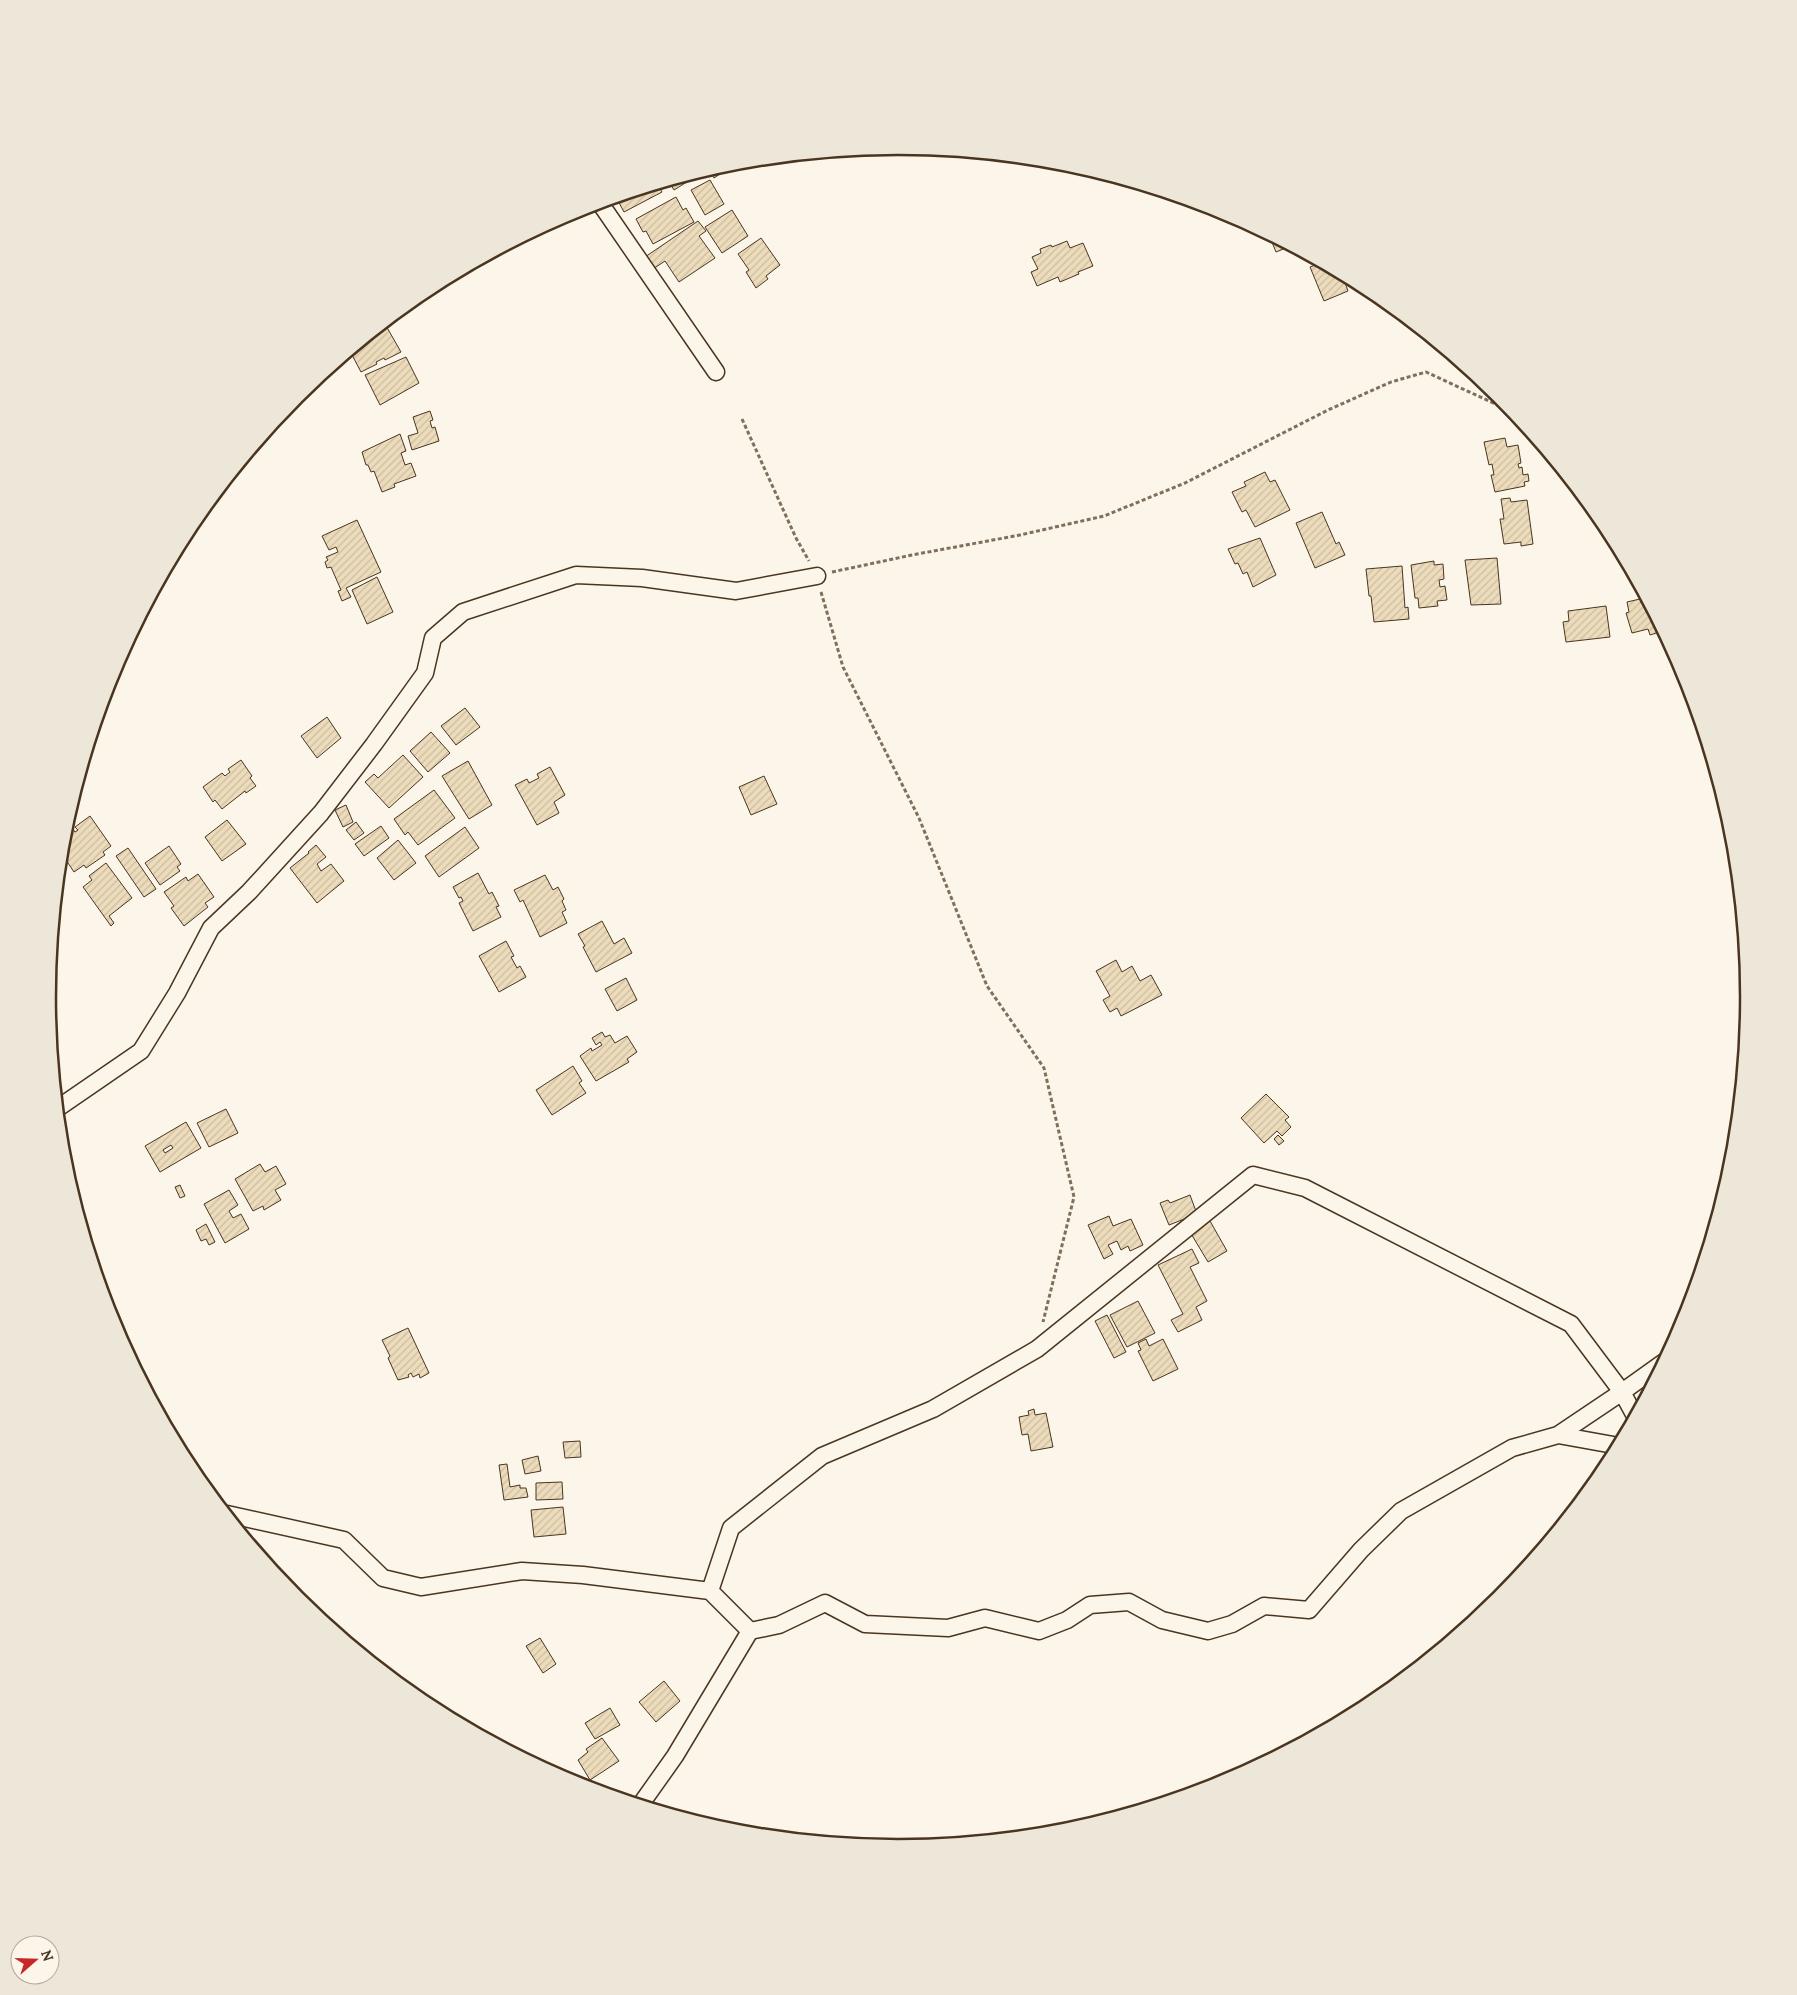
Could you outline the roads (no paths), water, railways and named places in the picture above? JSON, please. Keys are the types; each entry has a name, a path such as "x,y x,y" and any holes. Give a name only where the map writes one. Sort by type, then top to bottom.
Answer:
{"street":[{"path":"604,209 716,372"},
{"path":"63,1105 141,1051 177,993 211,928 249,892 321,813 425,674 433,638 464,612 576,575 642,578 736,591 817,576"},
{"path":"710,1591 731,1528 822,1456 933,1409 1037,1349 1253,1175 1305,1188 1571,1324 1622,1392 1632,1411"},
{"path":"644,1800 675,1756 750,1631 779,1625 825,1603 864,1624 948,1628 985,1618 1039,1631 1067,1620 1090,1605 1129,1602 1162,1620 1208,1631 1232,1624 1264,1606 1310,1610 1361,1550 1401,1510 1512,1448 1558,1435 1655,1369"},
{"path":"1558,1435 1612,1445"},
{"path":"235,1516 344,1540 383,1578 421,1587 522,1571 583,1575 710,1591 750,1631"}]}
